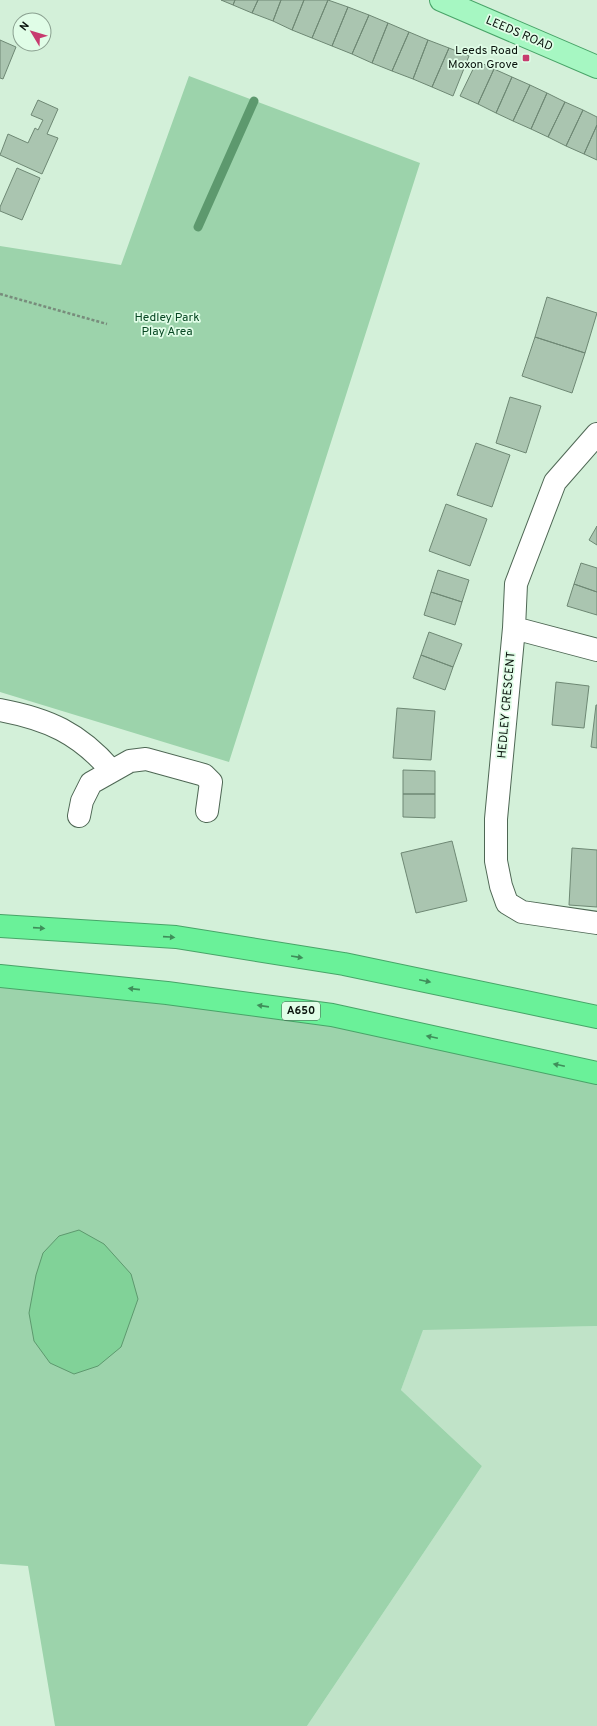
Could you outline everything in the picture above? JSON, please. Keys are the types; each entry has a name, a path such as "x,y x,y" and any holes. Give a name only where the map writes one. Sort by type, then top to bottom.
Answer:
{"highway":[{"path":"0,926 176,937 344,964 597,1017"},
{"name":"A650","path":"0,976 167,993 332,1015 597,1073"}],"main road":[{"name":"LEEDS ROAD","path":"441,0 597,67"}],"street":[{"name":"HEDLEY CRESCENT","path":"597,434 555,482 516,584 514,628 496,819 496,861 501,886 507,903 522,912 597,923"},
{"path":"514,628 597,650"},
{"path":"0,710 44,721 79,739 96,753 111,770"},
{"path":"79,816 82,801 91,783 111,770 130,761 146,759 204,775 211,782 207,811"}],"path":[{"path":"0,294 107,324"}],"shaded area":[{"path":"79,1230 104,1244 131,1274 138,1299 121,1347 98,1366 74,1374 50,1363 34,1341 29,1313 36,1275 43,1253 59,1236"},
{"path":"597,1326 597,1726 307,1726 482,1466 401,1390 423,1329"}],"green space":[{"name":"Hedley Park Play Area","path":"189,76 420,163 229,762 0,692 0,246 121,265"},
{"path":"0,976 167,993 597,1073 597,1326 423,1330 401,1390 482,1466 307,1726 55,1726 28,1566 0,1564"}],"building":[{"path":"221,0 235,0 233,5"},
{"path":"235,0 258,0 252,13 233,5"},
{"path":"258,0 281,0 273,21 252,13"},
{"path":"281,0 304,0 292,30 273,21"},
{"path":"304,0 328,0 312,38 292,30"},
{"path":"328,0 348,7 332,46 312,38"},
{"path":"348,7 369,15 352,54 332,46"},
{"path":"369,15 388,23 372,63 352,54"},
{"path":"388,23 409,32 392,71 372,63"},
{"path":"409,32 428,40 413,79 392,71"},
{"path":"0,40 12,45 12,52 14,52 3,79 0,78"},
{"path":"428,40 449,48 432,87 413,79"},
{"path":"449,48 469,56 453,96 432,87"},
{"path":"477,61 494,69 478,104 460,96"},
{"path":"494,69 512,77 496,113 478,104"},
{"path":"512,77 530,85 513,121 496,113"},
{"path":"530,85 547,93 531,129 513,121"},
{"path":"547,93 565,102 548,137 531,129"},
{"path":"38,100 58,109 47,134 58,138 42,174 0,155 8,134 28,143 35,128 38,130 43,120 31,115"},
{"path":"565,102 583,110 566,146 548,137"},
{"path":"583,110 597,117 597,125 584,154 566,146"},
{"path":"597,125 597,160 584,154"},
{"path":"17,168 40,178 22,220 0,211 0,207"},
{"path":"547,297 597,313 585,353 535,337"},
{"path":"535,337 585,353 572,393 522,376"},
{"path":"510,397 541,406 526,453 496,443"},
{"path":"476,443 510,455 492,507 457,495"},
{"path":"446,504 487,519 470,566 429,551"},
{"path":"597,526 597,545 589,540"},
{"path":"581,563 597,568 597,592 574,584"},
{"path":"438,570 469,580 462,602 431,592"},
{"path":"574,584 597,592 597,615 567,606"},
{"path":"431,592 462,602 455,625 424,615"},
{"path":"429,632 462,644 453,667 421,655"},
{"path":"421,655 453,667 445,690 413,678"},
{"path":"556,682 589,686 584,728 552,725"},
{"path":"597,705 597,748 591,747"},
{"path":"397,708 435,711 431,760 393,758"},
{"path":"403,770 435,771 435,794 403,794"},
{"path":"403,794 435,794 435,818 403,817"},
{"path":"452,841 467,901 416,913 401,853"},
{"path":"572,848 597,850 597,907 569,905"}],"waterway":[{"path":"198,227 254,101"}],"place":[{"name":"Leeds Road Moxon Grove","path":"526,58"}]}
